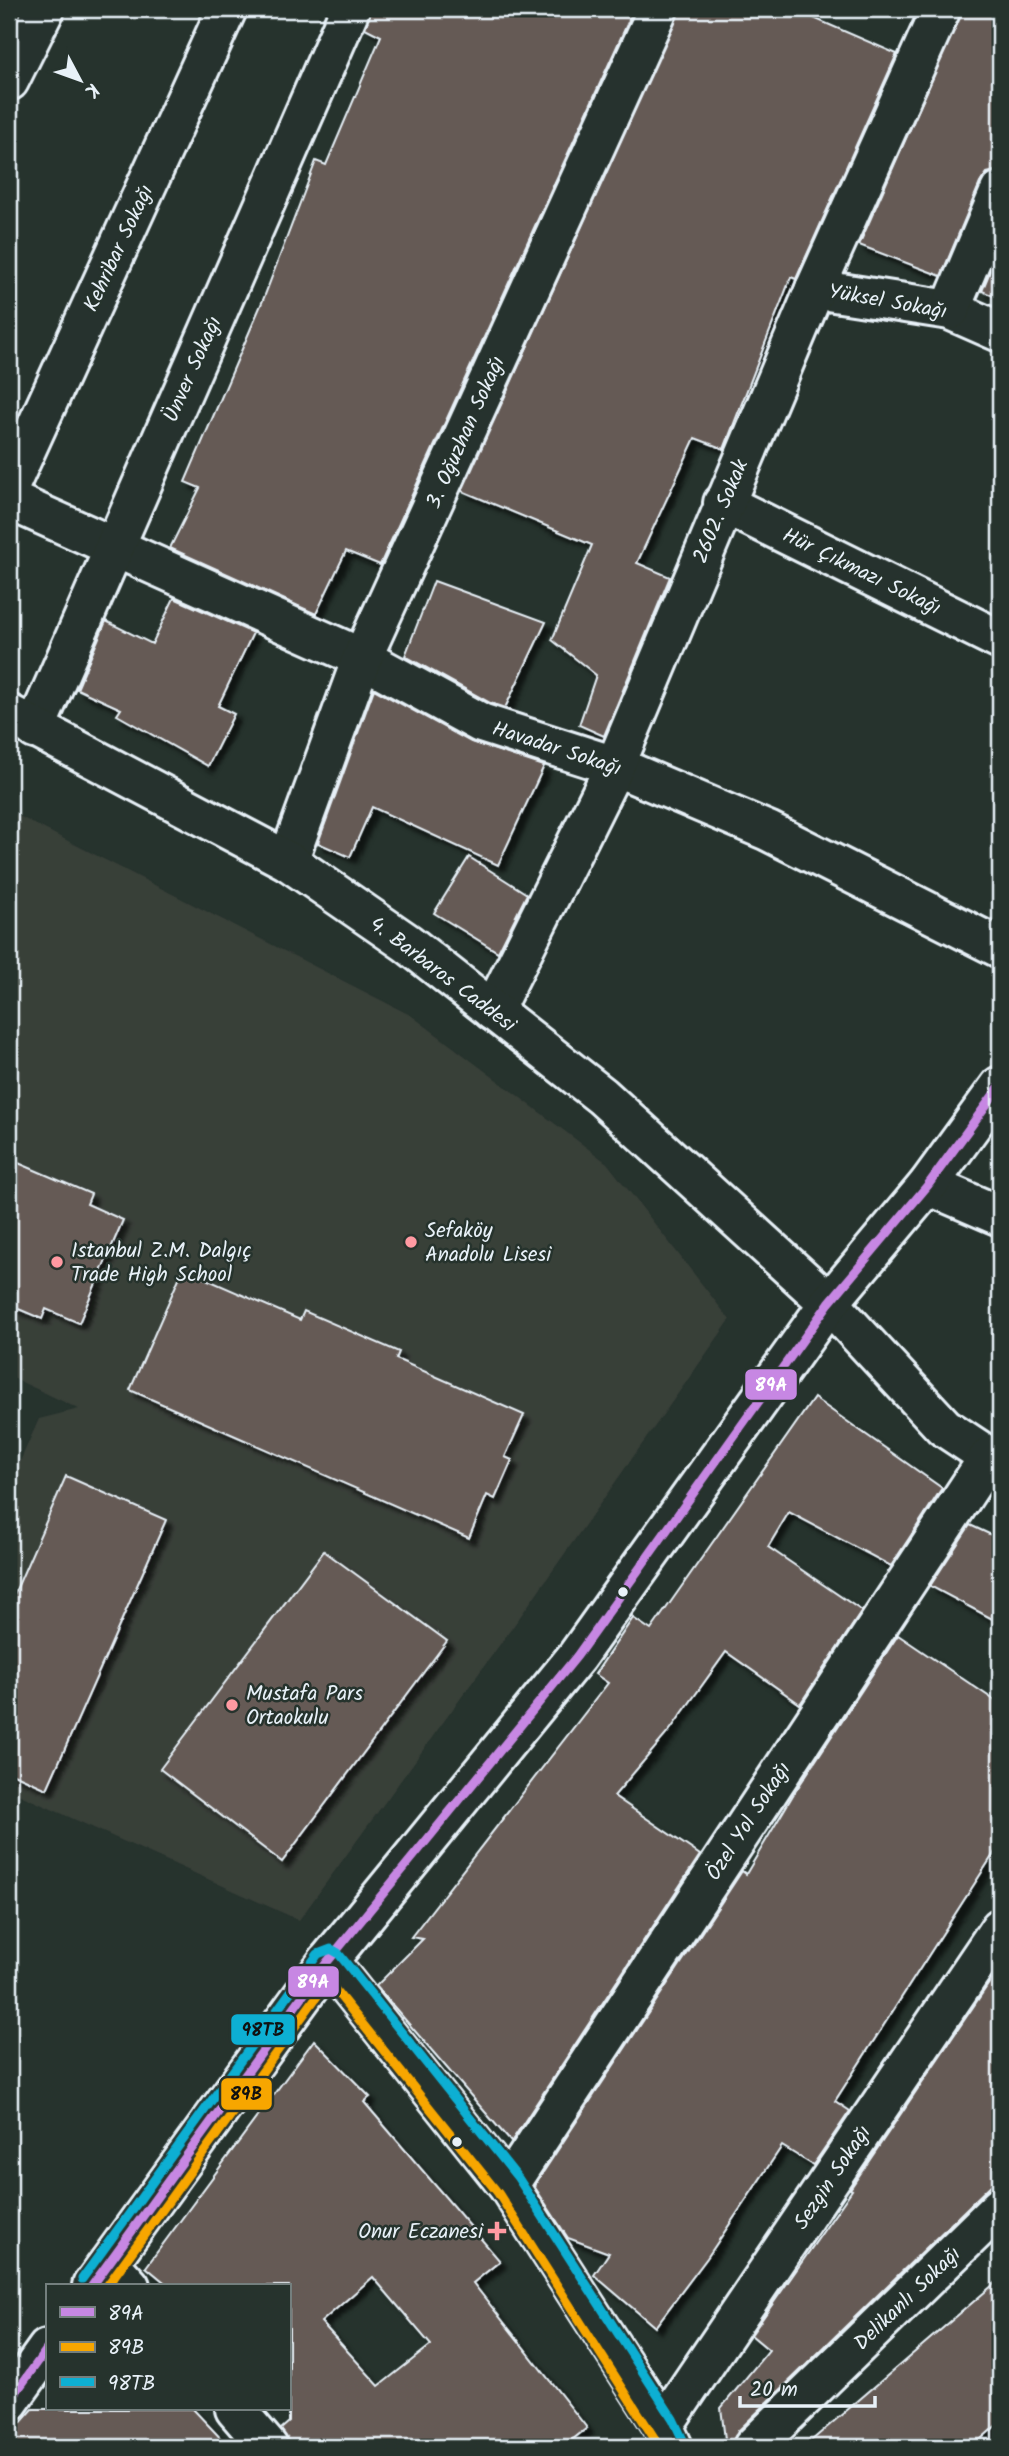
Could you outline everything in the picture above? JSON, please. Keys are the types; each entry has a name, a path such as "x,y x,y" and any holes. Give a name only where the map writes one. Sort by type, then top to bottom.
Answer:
{"street":[{"path":"9,81 45,9"},
{"name":"Kehribar Sokağı","path":"9,487 227,9"},
{"name":"Ünver Sokağı","path":"22,722 114,548 350,9"},
{"name":"3. Oğuzhan Sokağı","path":"288,861 362,658 657,9"},
{"name":"2602. Sokak","path":"493,1010 615,766 815,289 941,9"},
{"path":"950,310 1000,191"},
{"name":"Yüksel Sokağı","path":"815,289 950,310 1000,332"},
{"name":"Havadar Sokağı","path":"9,500 362,658 481,723 615,766 768,831 1000,948"},
{"name":"Hür Çıkmazı Sokağı","path":"723,503 1000,639"},
{"name":"4. Barbaros Caddesi","path":"22,722 288,861 407,943 602,1096 829,1303 944,1427 995,1461"},
{"path":"110,2278 328,1961 576,1656 829,1303 928,1185 1000,1086"},
{"path":"928,1185 1000,1216"},
{"name":"Özel Yol Sokağı","path":"508,2186 995,1461"},
{"name":"Sezgin Sokağı","path":"668,2437 1000,1928"},
{"path":"328,1961 508,2186 668,2437"},
{"name":"Delikanlı Sokağı","path":"753,2447 995,2226"},
{"path":"236,2410 268,2447"}],"shaded area":[{"path":"9,811 412,1016 607,1163 730,1320 517,1621 299,1920 9,1790 9,1486 39,1419 79,1409 9,1376"}],"building":[{"path":"372,9 634,9 380,565 346,551 316,614 170,548 200,488 185,482 263,300 316,161 326,165 381,36 365,28"},
{"path":"680,9 793,9 897,54 796,279 791,277 724,449 695,438 637,563 670,577 604,736 579,725 596,675 552,640 592,545 462,491"},
{"path":"963,9 1000,9 1000,170 987,173 980,183 941,276 859,245"},
{"path":"1000,247 1000,299 982,291"},
{"path":"434,581 546,622 505,708 490,703 405,656"},
{"path":"174,598 253,633 218,706 234,714 208,766 117,715 121,709 77,689 106,621 152,644"},
{"path":"374,689 471,742 544,766 498,865 372,807 350,857 318,843"},
{"path":"469,857 527,894 498,952 434,913"},
{"name":"Istanbul Z.M. Dalgıç Trade High School","path":"9,1159 91,1194 87,1204 123,1220 79,1323 46,1309 42,1319 9,1305"},
{"path":"183,1269 300,1320 304,1311 399,1352 396,1359 524,1415 505,1457 512,1460 495,1499 487,1495 469,1538 130,1390"},
{"path":"814,1398 942,1488 891,1566 789,1512 768,1547 862,1611 800,1704 726,1652 670,1730 614,1796 700,1855 511,2142 376,1986 423,1939 411,1937 608,1683 595,1674 633,1618 651,1630"},
{"path":"66,1476 166,1520 47,1789 9,1772 9,1606"},
{"path":"970,1525 1000,1539 1000,1623 930,1586"},
{"path":"324,1551 447,1641 282,1862 160,1769"},
{"path":"898,1635 1000,1704 1000,1844 835,2101 850,2111 813,2165 782,2146 707,2258 655,2327 594,2275 609,2253 568,2238 534,2186 742,1871 746,1874 793,1795"},
{"path":"1000,1967 1000,2176 738,2431 732,2447 726,2447 721,2408 769,2350 751,2335 852,2190 850,2189"},
{"path":"314,2040 370,2097 364,2102 500,2261 473,2283 587,2428 563,2447 289,2447 281,2429 289,2422 290,2410 290,2284 167,2284 146,2267","holes":["373,2277 431,2345 379,2386 321,2322"]},
{"path":"1000,2279 1000,2422 972,2447 804,2447"},
{"path":"33,2409 194,2410 229,2447 9,2447 9,2436"}],"transit line":[{"name":"89A","path":"93,2284 328,1961 577,1656 829,1303 928,1185 1000,1086"},
{"name":"98TB","path":"82,2279 318,1954 331,1949 338,1953 518,2178 673,2419 684,2442"},
{"name":"89B","path":"108,2284 328,1981 498,2193 660,2447"},
{"name":"89A","path":"9,2402 46,2350"}],"place":[{"name":"Sefaköy Anadolu Lisesi","path":"411,1242"},
{"name":"Istanbul Z.M. Dalgıç Trade High School","path":"57,1262"},
{"name":"Mustafa Pars Ortaokulu","path":"232,1705"},
{"name":"Onur Eczanesi","path":"497,2231"}]}
